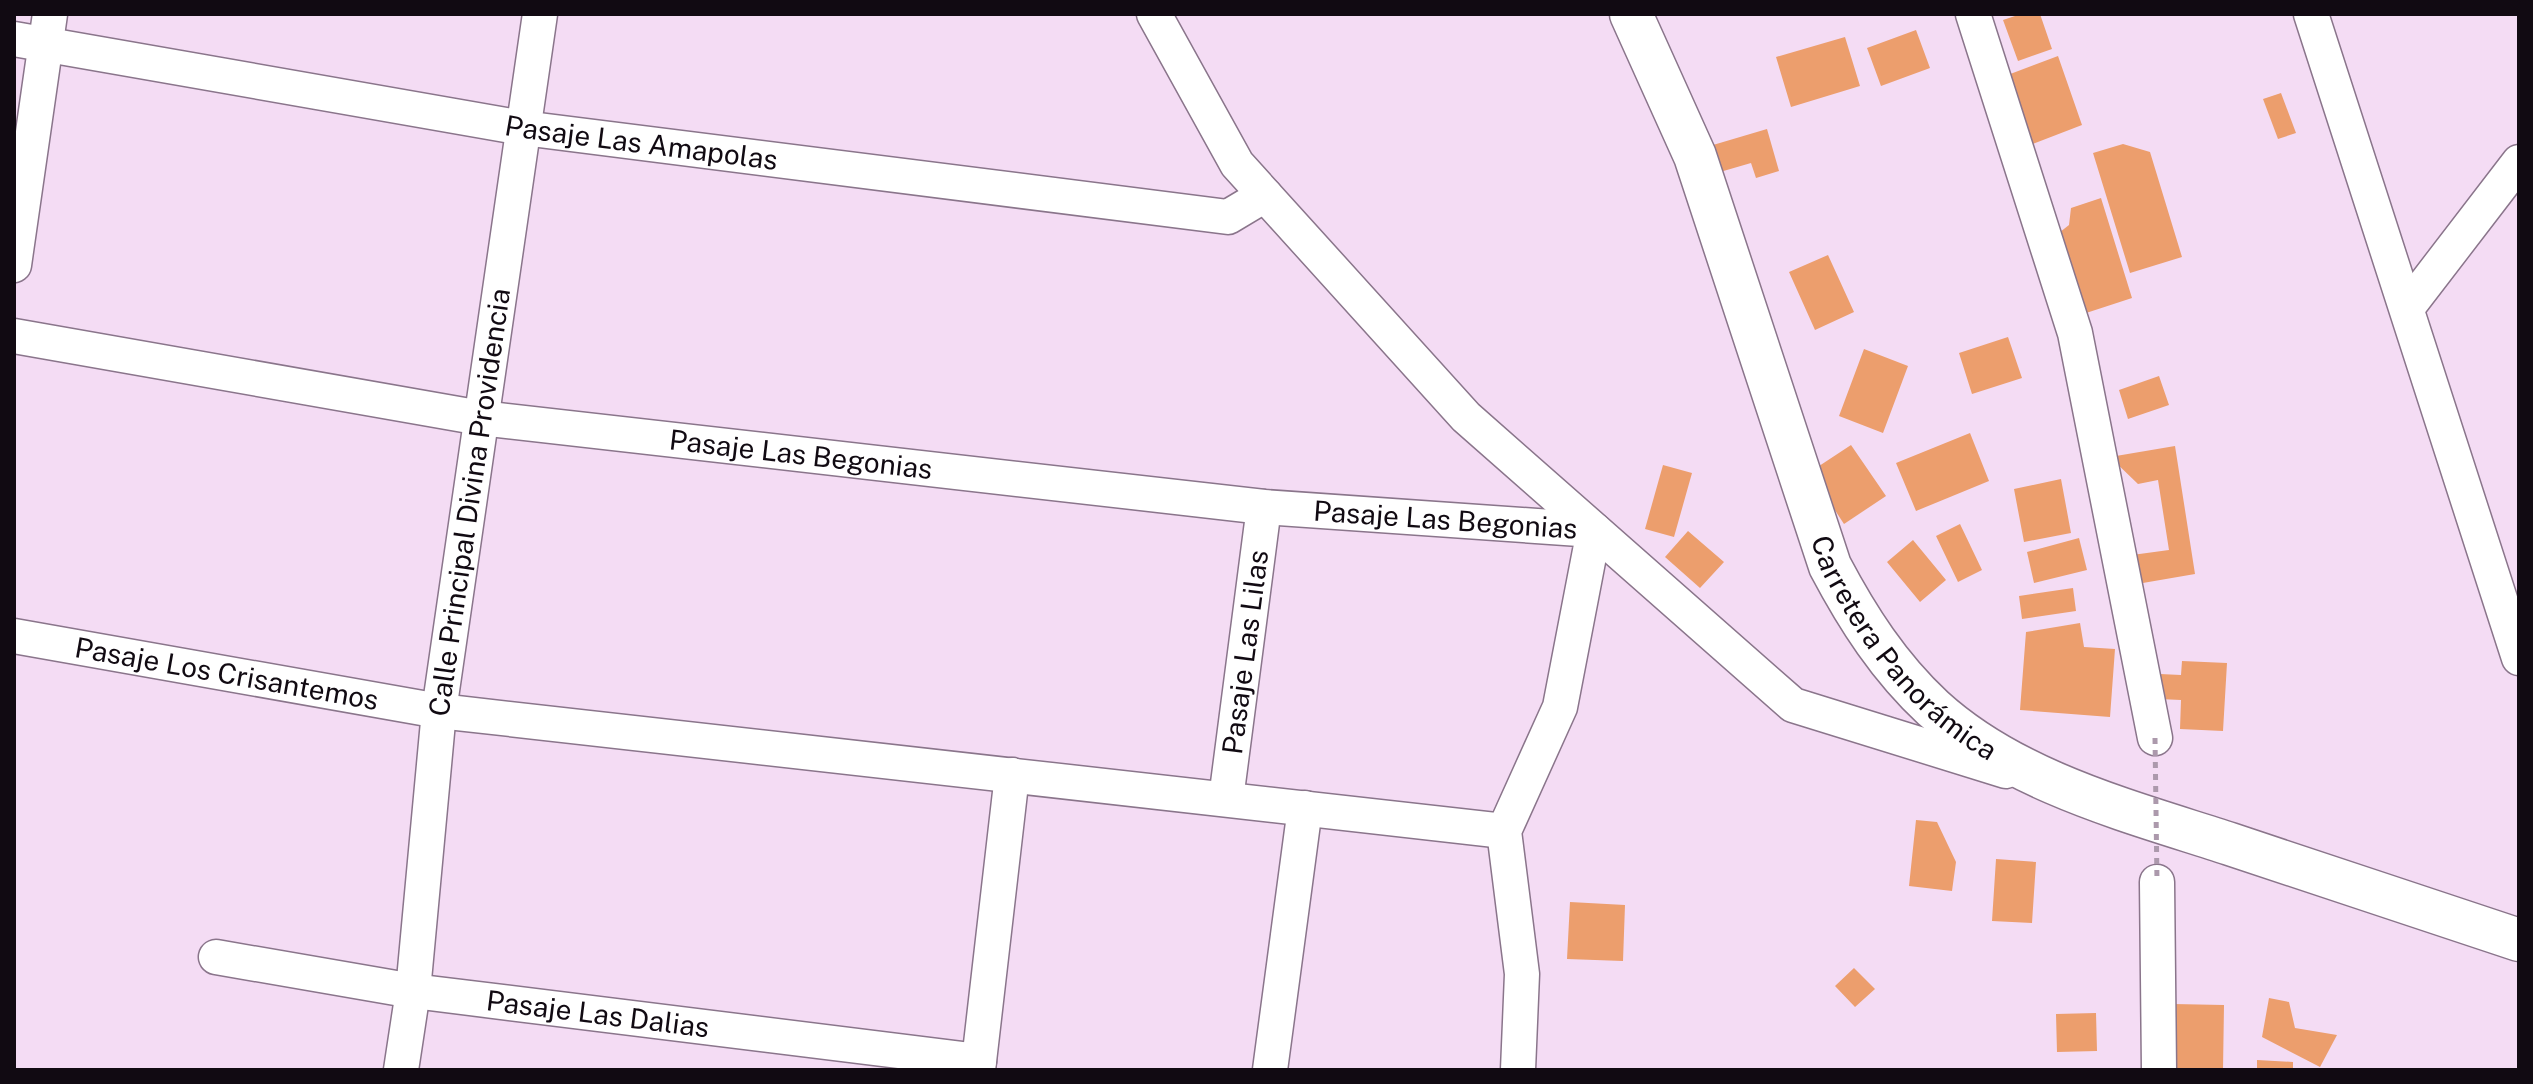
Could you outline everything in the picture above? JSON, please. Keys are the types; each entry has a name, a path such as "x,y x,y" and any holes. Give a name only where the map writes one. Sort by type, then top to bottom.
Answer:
{"street":[{"name":"Calle Principal Divina Providencia","path":"401,1070 413,991 439,711 540,14"},
{"path":"1154,14 1237,164 1466,417 1793,705 2068,789"},
{"name":"Carretera Panorámica","path":"1631,14 1695,156 1830,566 1857,618 1890,663 1934,709 1985,745 2068,789 2519,940"},
{"path":"1973,14 2075,333 2155,738"},
{"path":"2311,14 2519,658"},
{"name":"Pasaje Las Amapolas","path":"37,32 523,128 1228,217 1265,195"},
{"path":"14,265 37,32"},
{"path":"2407,308 2519,162"},
{"name":"Pasaje Las Begonias","path":"14,336 481,418 1264,507 1594,530"},
{"name":"Pasaje Las Lilas","path":"1226,799 1264,507"},
{"path":"1518,1070 1522,974 1504,831 1560,707 1594,530"},
{"name":"Pasaje Los Crisantemos","path":"14,636 439,711 1504,831"},
{"path":"979,1065 1012,775"},
{"path":"1270,1070 1305,808"},
{"path":"2157,882 2159,1070"},
{"name":"Pasaje Las Dalias","path":"216,957 413,991 979,1065"}],"path":[{"path":"2155,738 2157,882"}],"building":[{"path":"2021,14 2040,14 2052,49 2018,61 2003,20"},
{"path":"1916,30 1930,68 1881,86 1867,48"},
{"path":"1845,37 1860,86 1791,107 1776,57"},
{"path":"2058,56 2082,125 2030,145 2005,76"},
{"path":"2281,93 2296,133 2278,139 2263,99"},
{"path":"1767,129 1779,171 1756,178 1751,163 1720,172 1713,145"},
{"path":"2123,144 2150,152 2182,257 2130,273 2093,153"},
{"path":"2101,198 2132,298 2080,315 2055,236 2069,225 2071,208"},
{"path":"1828,255 1854,312 1815,330 1789,272"},
{"path":"2008,337 2022,378 1972,394 1959,353"},
{"path":"1864,349 1908,366 1883,433 1839,416"},
{"path":"2159,376 2169,405 2128,419 2119,390"},
{"path":"1970,433 1989,481 1916,511 1896,463"},
{"path":"1851,445 1886,496 1844,524 1810,472"},
{"path":"2175,446 2195,574 2137,584 2132,555 2169,550 2158,480 2138,484 2110,457"},
{"path":"1663,465 1692,473 1674,537 1645,529"},
{"path":"2061,479 2071,533 2024,542 2014,489"},
{"path":"1960,524 1982,570 1958,582 1936,536"},
{"path":"1688,531 1724,562 1700,588 1665,557"},
{"path":"2079,538 2087,570 2034,583 2027,552"},
{"path":"1913,540 1946,580 1920,602 1887,562"},
{"path":"2073,588 2076,611 2022,619 2019,596"},
{"path":"2080,623 2084,647 2115,649 2110,717 2020,710 2026,632"},
{"path":"2182,661 2227,663 2223,731 2180,729 2181,700 2159,699 2160,674 2181,675"},
{"path":"1916,820 1937,822 1956,862 1952,891 1909,886"},
{"path":"1996,859 2036,862 2032,923 1992,921"},
{"path":"1570,902 1625,905 1623,961 1567,959"},
{"path":"1854,968 1875,989 1855,1007 1835,986"},
{"path":"2269,998 2289,1002 2295,1028 2337,1035 2320,1067 2262,1037"},
{"path":"2173,1004 2224,1005 2223,1070 2172,1070"},
{"path":"2096,1013 2097,1051 2057,1052 2056,1014"},
{"path":"2257,1060 2293,1062 2293,1070 2257,1070"}]}
